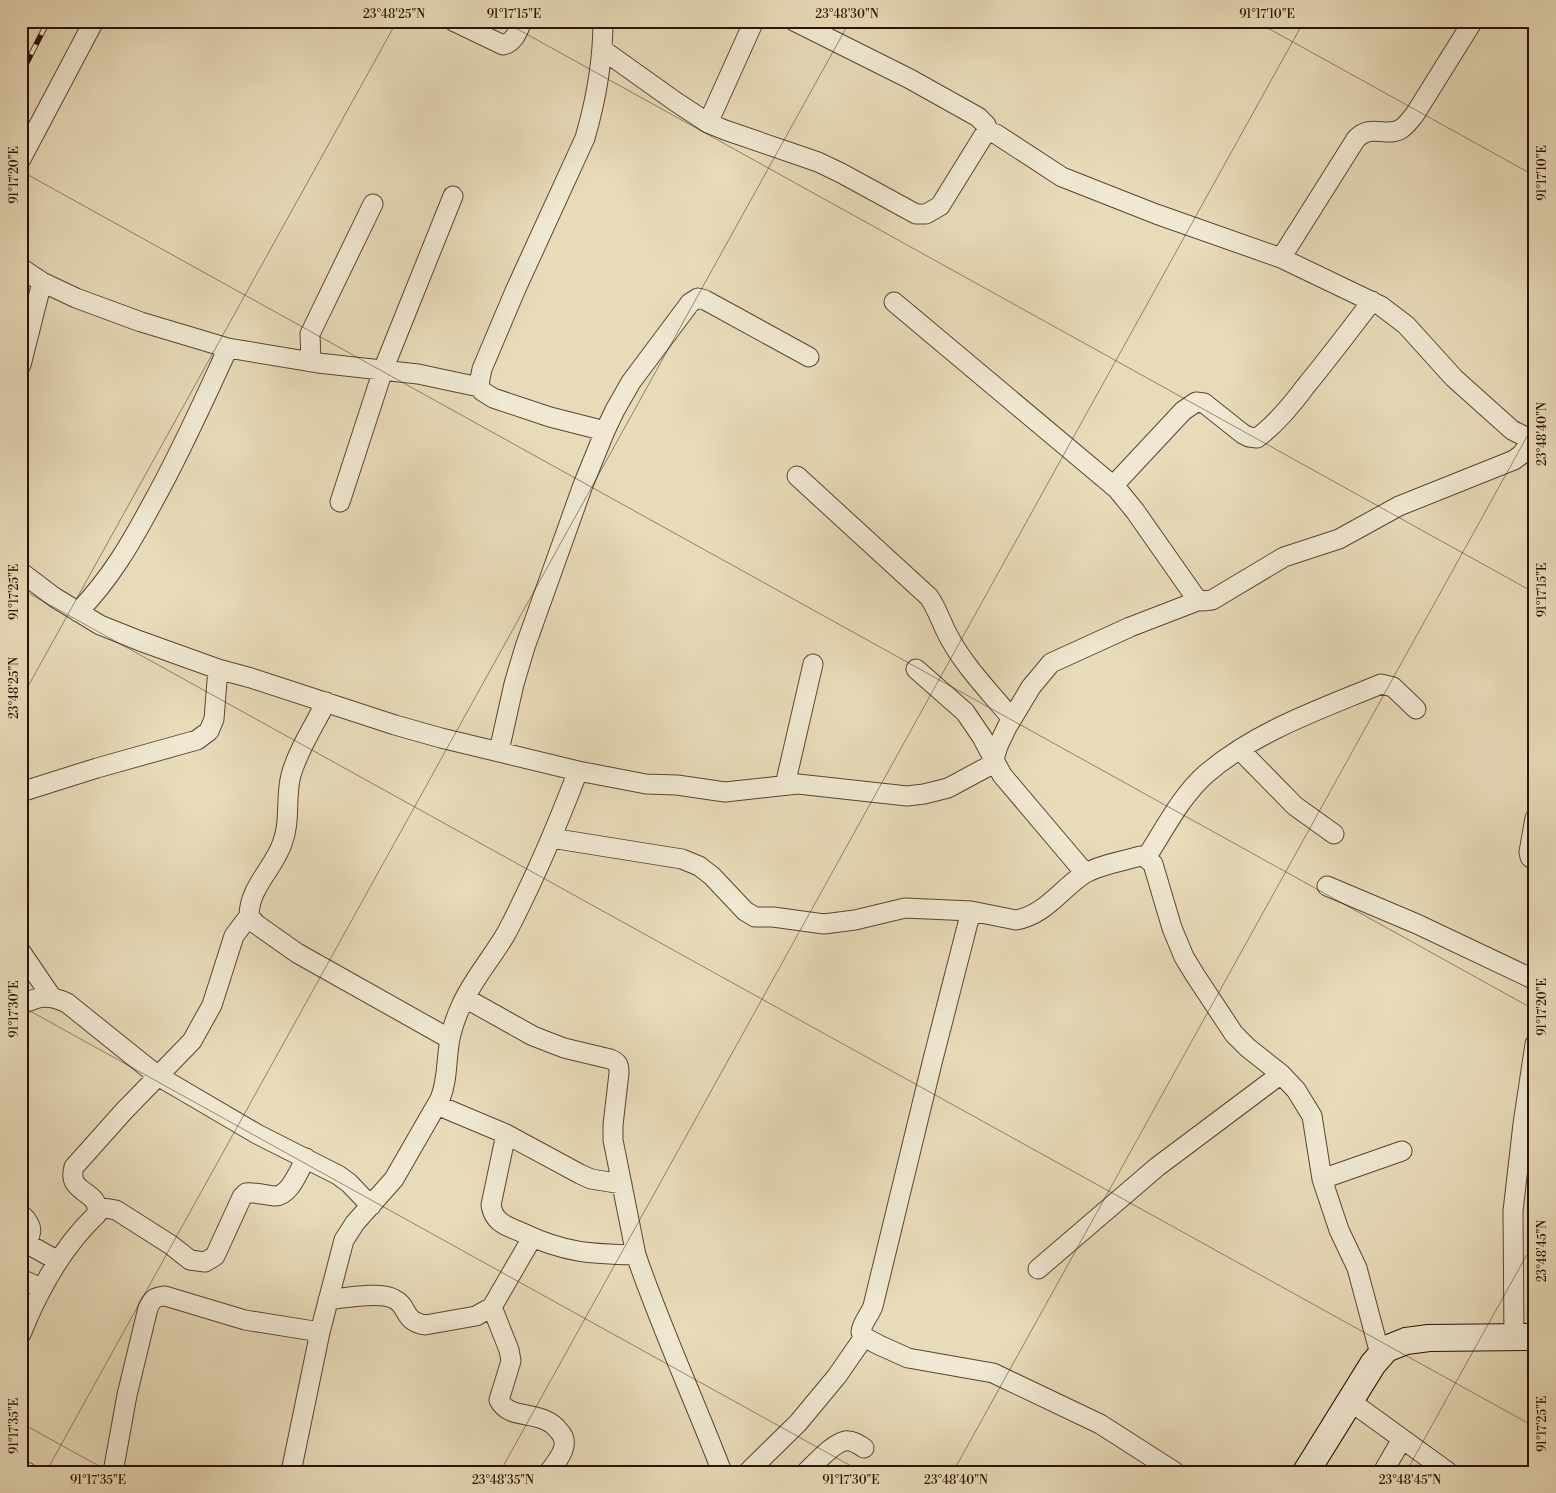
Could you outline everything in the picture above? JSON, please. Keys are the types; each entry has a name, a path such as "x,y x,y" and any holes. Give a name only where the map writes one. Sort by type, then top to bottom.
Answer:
{"street":[{"path":"21,159 94,21"},
{"path":"453,21 503,46 513,40 522,21"},
{"path":"479,387 482,369 497,332 585,138 592,114 603,50 604,21"},
{"path":"708,122 754,21"},
{"path":"794,21 910,79 978,117 986,125 989,132"},
{"path":"1281,258 1356,139 1362,133 1370,131 1394,132 1407,124 1473,21"},
{"path":"21,572 54,597 100,625 218,669 395,725 578,771 646,784 677,785 725,792 798,784 890,795 924,794 963,782 990,766 1002,736 1012,719 1031,687 1051,663 1130,627 1200,600 1212,600 1290,554 1339,539 1399,506 1514,460 1522,454 1534,438 1512,430 1454,378 1406,325 1372,301 1281,258 1156,214 1062,177 996,134 989,132 984,135 940,206 926,214 910,212 849,177 818,162 725,130 708,122 676,102 603,50"},
{"path":"340,502 383,370 452,196"},
{"path":"311,362 310,334 373,204"},
{"path":"21,268 42,282 76,298 141,322 228,348 311,362 418,374 479,387 484,393 493,398 550,417 605,431"},
{"path":"21,365 42,282"},
{"path":"499,751 514,684 525,647 583,485 605,431 615,410 636,376 690,303 698,298 715,305 809,357"},
{"path":"1113,486 1183,411 1196,402 1204,403 1243,434 1257,438 1283,415 1372,301"},
{"path":"894,302 1113,486 1135,511 1196,598 1200,600"},
{"path":"78,612 100,588 130,545 176,461 228,348"},
{"path":"797,476 929,597 936,606 949,638 958,652 1012,719"},
{"path":"785,785 813,664"},
{"path":"21,792 197,740 209,731 214,719 218,669"},
{"path":"916,669 965,712 982,737 1002,775 1085,873"},
{"path":"1146,858 1190,791 1205,775 1240,750 1280,727 1381,684 1393,687 1416,709"},
{"path":"326,702 294,766 290,784 288,820 282,845 254,895 249,908 249,916 256,924 297,953 450,1039"},
{"path":"1240,750 1295,806 1334,834"},
{"path":"291,1472 320,1332 344,1240 355,1223 394,1179 437,1106 444,1086 450,1039 465,998 507,931 551,838 578,771"},
{"path":"1535,818 1529,852 1530,857 1535,862"},
{"path":"551,838 682,859 699,866 712,876 745,911 755,916 824,924 855,920 905,908 972,911 1016,920 1039,911 1085,873 1140,856 1146,858 1153,864 1172,928 1184,957 1234,1034 1248,1048 1281,1074 1296,1090 1312,1116 1322,1179 1339,1230 1357,1268 1380,1354"},
{"path":"1327,886 1417,924 1535,980"},
{"path":"972,911 932,1063 873,1306 861,1332 864,1337 908,1358 993,1373 1100,1424 1175,1472"},
{"path":"21,1334 41,1288 58,1260 97,1214 98,1207 96,1201 74,1182 71,1176 74,1167 124,1111 192,1041 212,1005 234,936 249,916"},
{"path":"21,952 51,996"},
{"path":"21,1005 44,996 51,996 67,1003 158,1076 258,1134 343,1179 371,1206"},
{"path":"465,998 541,1039 564,1048 601,1056 616,1061 619,1065 620,1073 613,1125 613,1140 636,1255 655,1310 695,1401 722,1472"},
{"path":"1306,1472 1380,1354 1392,1346 1429,1338 1524,1337 1513,1210 1535,1044"},
{"path":"1038,1269 1157,1167 1281,1074"},
{"path":"437,1106 506,1134 591,1179 622,1184"},
{"path":"506,1134 491,1204 492,1214 502,1223 545,1243 577,1252 636,1255"},
{"path":"1322,1179 1402,1151"},
{"path":"98,1207 116,1210 171,1244 190,1260 205,1262 215,1256 246,1193 282,1195 306,1158"},
{"path":"21,1214 31,1226 32,1234 24,1246 58,1260"},
{"path":"328,1300 382,1296 393,1298 400,1303 408,1318 417,1324 425,1325 476,1316 492,1307 532,1238"},
{"path":"21,1279 41,1288"},
{"path":"114,1472 127,1395 148,1308 152,1300 157,1296 164,1296 245,1320 320,1332"},
{"path":"492,1307 509,1350 510,1361 499,1400 502,1406 511,1412 546,1420 562,1434 564,1442 563,1452 549,1472"},
{"path":"748,1472 798,1423 837,1376 864,1337"},
{"path":"1350,1401 1448,1472"},
{"path":"1383,1472 1402,1439"},
{"path":"806,1472 838,1444 852,1441 864,1448"},
{"path":"21,1471 27,1472"}],"railway":[{"path":"21,74 48,21"}]}
